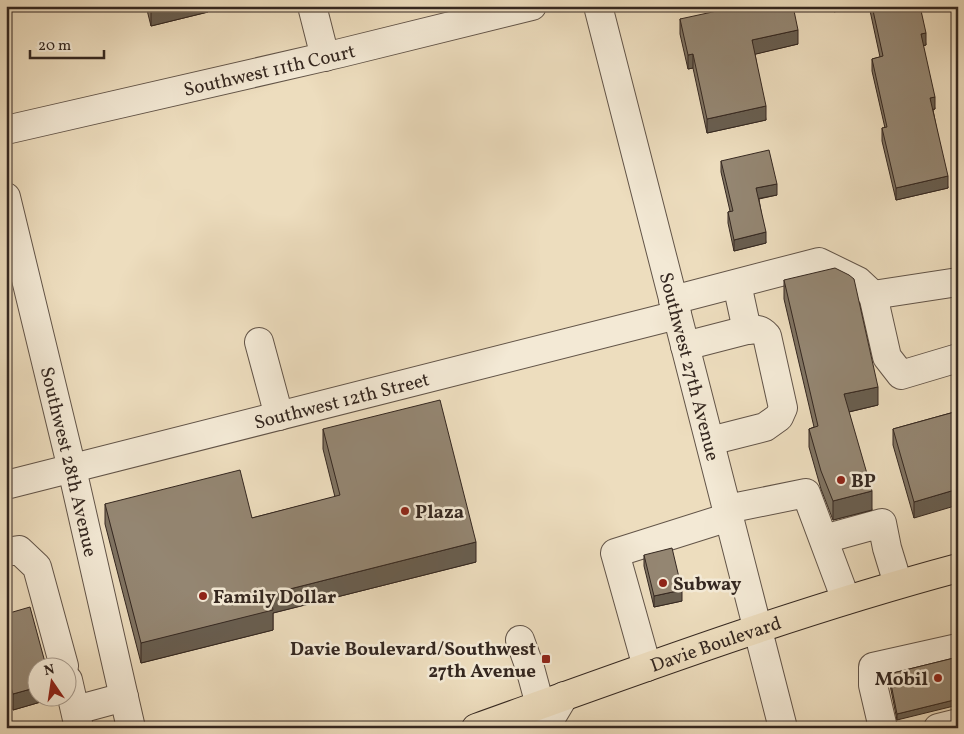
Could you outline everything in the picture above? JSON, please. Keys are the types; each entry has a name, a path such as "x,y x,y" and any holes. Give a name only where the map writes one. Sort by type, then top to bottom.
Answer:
{"main road":[{"name":"Davie Boulevard","path":"476,728 550,710 647,667 756,629 898,584 958,568"}],"street":[{"path":"312,6 326,57"},
{"name":"Southwest 11th Court","path":"6,130 326,57 532,6"},
{"name":"Southwest 27th Avenue","path":"598,6 710,441 756,629 783,728"},
{"name":"Southwest 28th Avenue","path":"6,196 72,468 131,728"},
{"name":"Southwest 12th Street","path":"6,485 279,416 675,307 737,284 819,262 858,281 873,295"},
{"path":"958,282 873,295 887,357 901,375 958,358"},
{"path":"737,284 747,330"},
{"path":"685,346 755,329 763,331 766,336 783,408 779,418 765,427 710,441"},
{"path":"258,342 279,416"},
{"path":"647,667 615,553 728,513 806,493 846,600"},
{"path":"824,539 882,523 887,548 898,584"},
{"path":"6,552 19,550 37,567 61,656"},
{"path":"520,640 530,668 550,710"},
{"path":"883,728 873,685 873,668 958,648"},
{"path":"74,706 77,719 124,697"},
{"path":"938,728 958,723"}],"building":[{"path":"740,6 793,6 798,30 752,40 766,106 707,119 693,54 688,55 680,19"},
{"path":"872,6 920,6 926,33 921,34 935,97 930,98 948,176 896,188 882,128 887,127 872,59 883,56"},
{"path":"769,150 777,184 756,188 766,232 734,240 728,212 733,211 721,161"},
{"path":"835,268 854,279 878,387 844,394 872,491 833,501 821,471 809,429 818,426 784,280"},
{"path":"440,400 476,542 270,594 273,610 141,643 105,504 240,470 252,518 340,495 323,429"},
{"path":"958,411 958,489 914,502 893,429"},
{"name":"Subway","path":"672,548 682,590 654,596 644,555"},
{"path":"30,607 43,656 28,656 28,690 13,694 6,671 6,614"},
{"path":"958,657 958,699 897,714 889,674"}],"place":[{"name":"BP","path":"841,480"},
{"name":"Plaza","path":"405,511"},
{"name":"Subway","path":"663,583"},
{"name":"Family Dollar","path":"203,596"},
{"name":"Davie Boulevard/Southwest 27th Avenue","path":"546,659"},
{"name":"Mobil","path":"938,678"}]}
